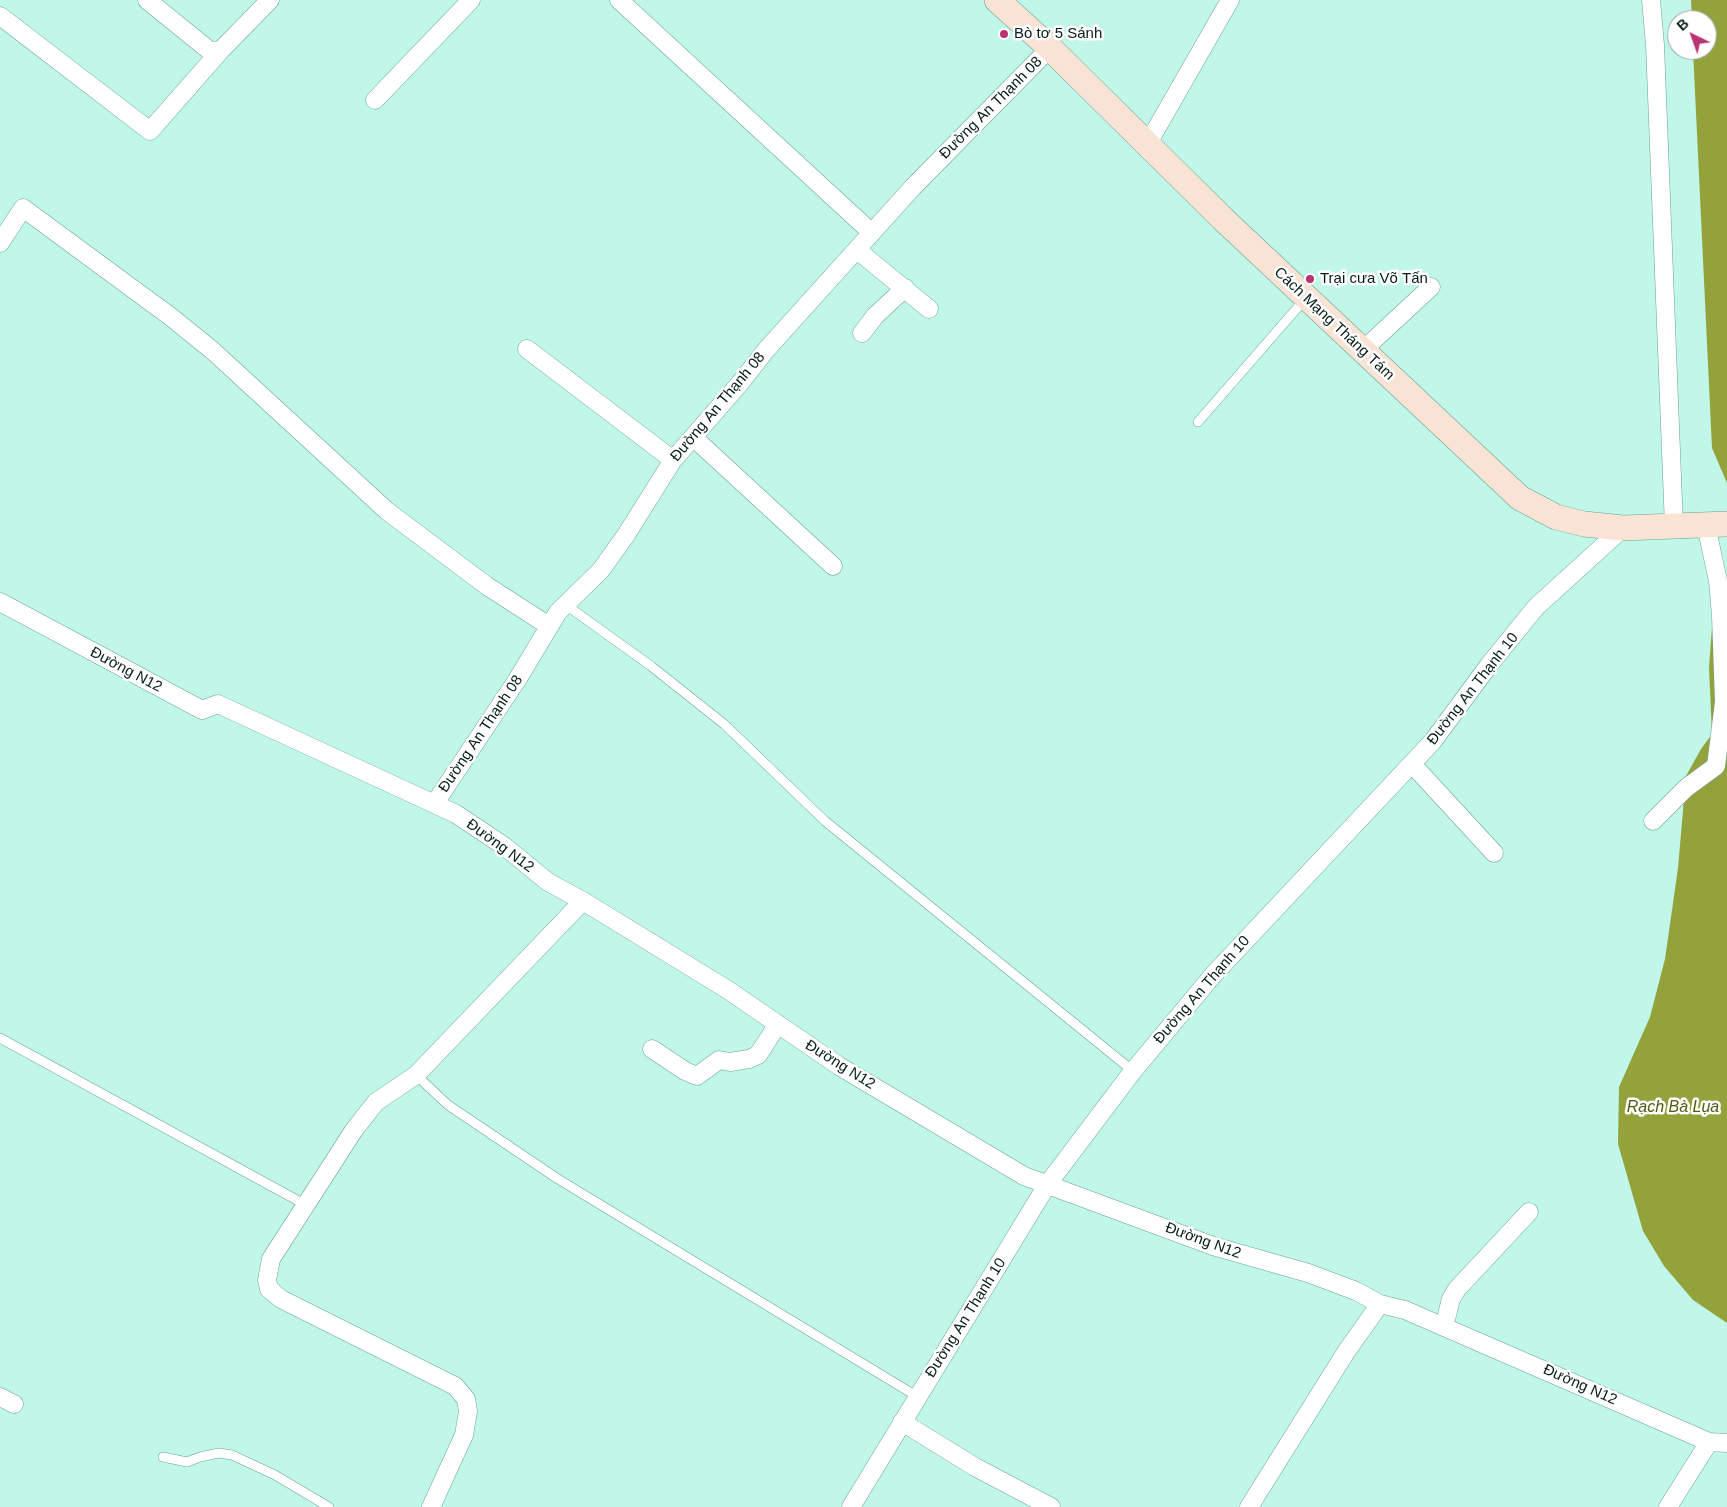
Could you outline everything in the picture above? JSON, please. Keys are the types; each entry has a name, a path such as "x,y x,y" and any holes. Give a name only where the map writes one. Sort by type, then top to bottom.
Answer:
{"main road":[{"name":"Cách Mạng Tháng Tám","path":"997,0 1050,48 1147,145 1306,297 1520,498 1556,517 1584,524 1623,528 1716,524"}],"street":[{"path":"147,0 210,51 221,50"},
{"path":"0,16 150,132 221,50 270,0"},
{"path":"375,100 471,0"},
{"path":"619,0 872,233"},
{"path":"1147,145 1230,0"},
{"path":"1651,0 1655,45 1674,527"},
{"name":"Đường An Thạnh 08","path":"435,804 517,680 549,626 566,605 601,570 626,535 673,460 694,438 766,350 872,233 989,108 1050,48"},
{"path":"0,243 23,208 171,317 213,351 387,511 487,586 549,626"},
{"path":"857,250 929,309"},
{"path":"1363,350 1431,287"},
{"path":"862,333 875,316 905,288"},
{"path":"527,350 673,460"},
{"path":"694,438 833,566"},
{"path":"1653,821 1686,788 1716,766 1724,702 1716,524"},
{"name":"Đường An Thạnh 10","path":"851,1507 1047,1185 1133,1071 1214,974 1433,741 1488,665 1536,607 1623,528"},
{"name":"Đường N12","path":"0,602 202,710 218,704 456,814 504,846 548,882 583,901 720,986 839,1066 1024,1176 1213,1246 1308,1273 1356,1291 1380,1304 1405,1310 1447,1313 1709,1442 1727,1443"},
{"path":"1412,764 1494,853"},
{"path":"432,1507 464,1435 468,1411 466,1399 455,1386 281,1299 269,1289 267,1280 271,1258 354,1130 376,1102 416,1075 583,901"},
{"path":"652,1049 685,1072 696,1076 719,1060 730,1062 749,1059 758,1055 778,1024"},
{"path":"1447,1313 1475,1268 1529,1212"},
{"path":"1249,1507 1346,1352 1380,1304"},
{"path":"902,1422 975,1467 1051,1507"},
{"path":"1668,1507 1709,1442"}],"lane":[{"path":"1198,422 1306,297"},
{"path":"566,605 651,666 724,724 825,821 1133,1071"},
{"path":"0,1038 306,1205"},
{"path":"416,1075 448,1105 558,1178 918,1397"},
{"path":"163,1457 187,1462 220,1453 232,1455 275,1476 329,1507"}],"water":[{"path":"1691,0 1727,0 1727,483 1712,448 1693,60 1717,60 1717,10 1692,10"},
{"name":"Rạch Bà Lụa","path":"1727,579 1727,1323 1693,1300 1664,1266 1643,1231 1618,1144 1619,1087 1650,1017 1665,959 1678,868 1686,776 1712,734 1709,668 1713,613"}],"place":[{"name":"Bò tơ 5 Sánh","path":"1004,34"},
{"name":"Trại cưa Võ Tấn","path":"1310,279"}]}
